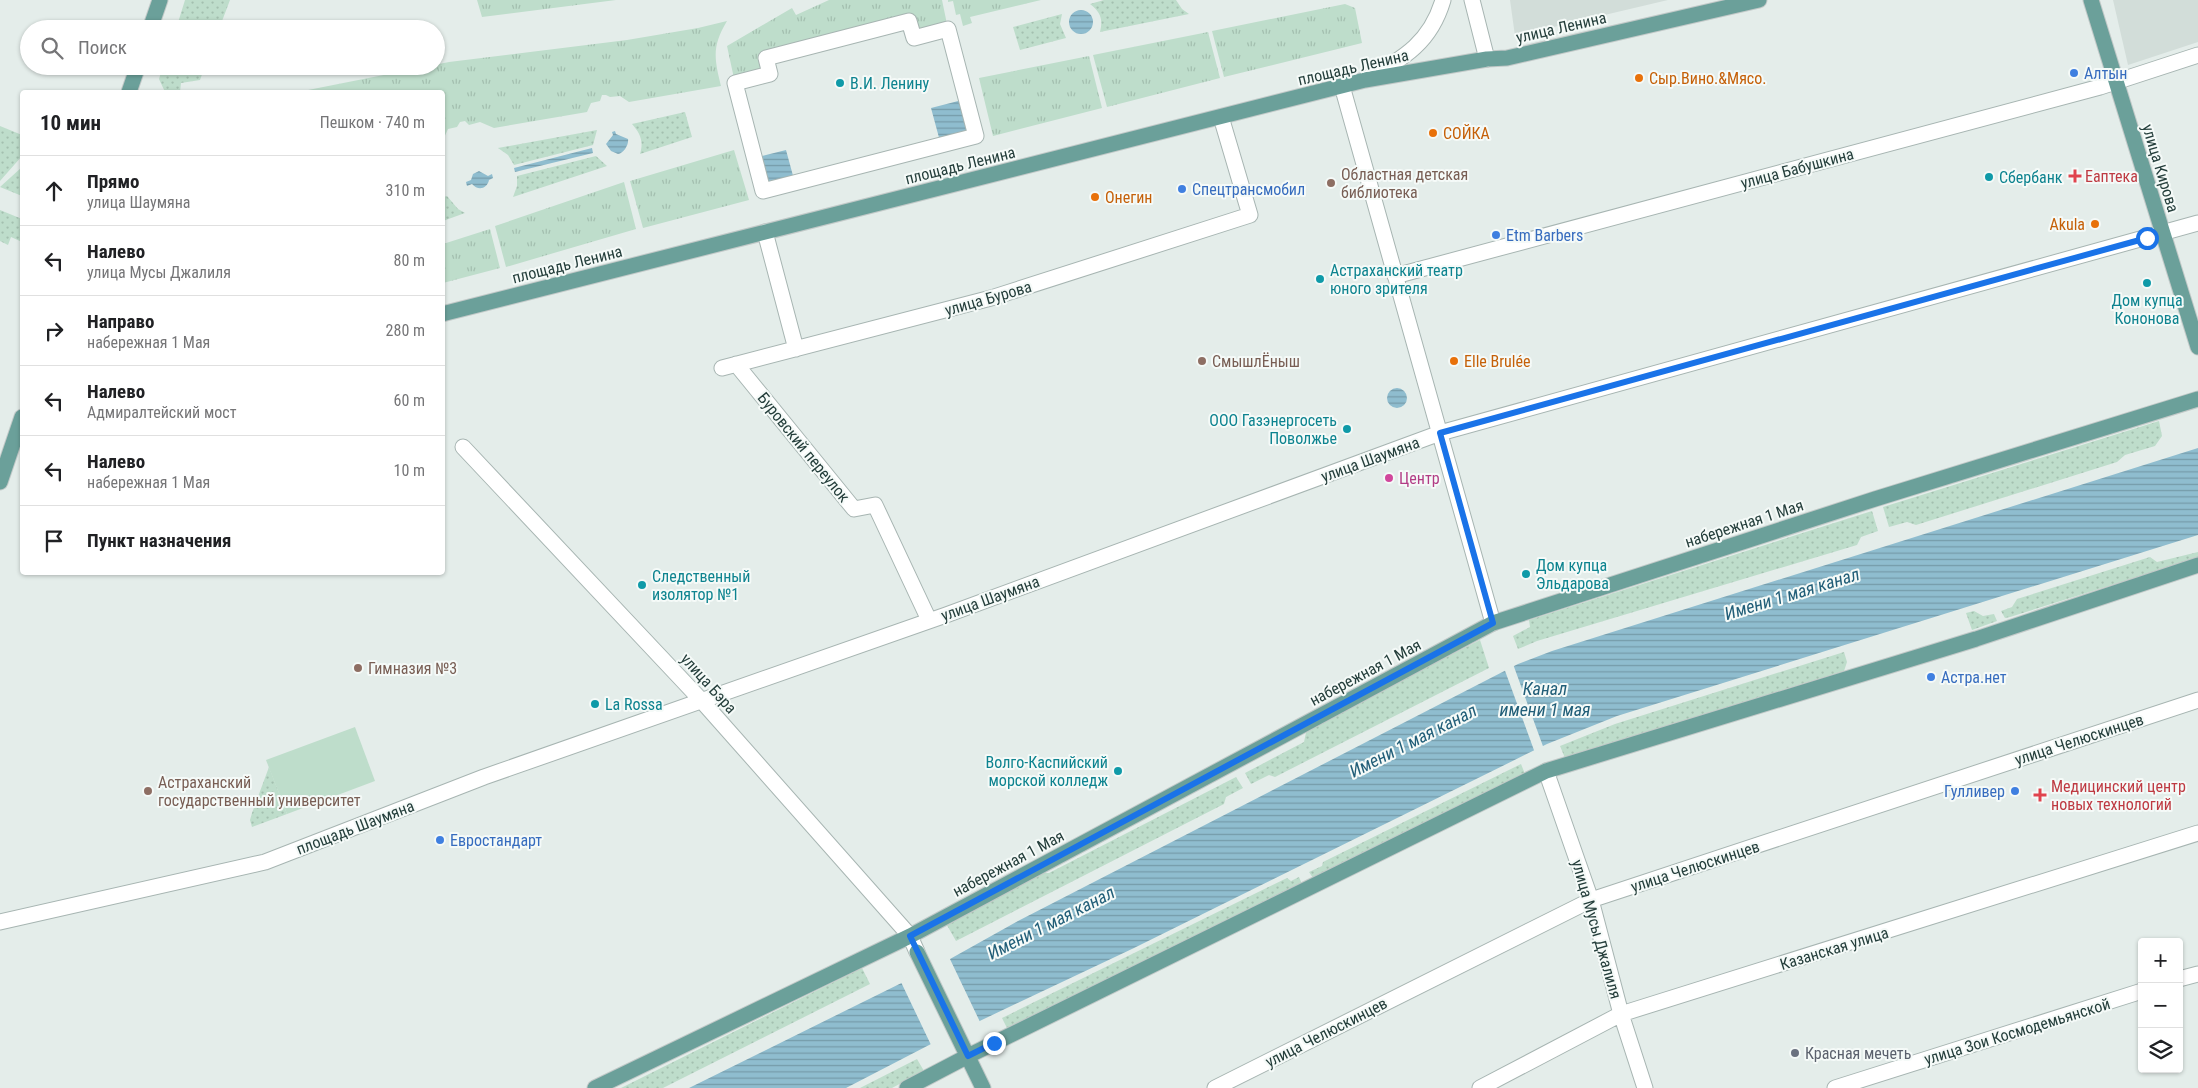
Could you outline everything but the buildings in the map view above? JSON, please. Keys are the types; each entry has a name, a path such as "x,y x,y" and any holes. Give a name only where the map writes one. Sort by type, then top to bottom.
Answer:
{"main road":[{"path":"153,20 160,0"},
{"name":"улица Ленина","path":"1487,59 1507,58 1759,0"},
{"name":"улица Кирова","path":"2091,0 2198,347"},
{"name":"площадь Ленина","path":"445,313 1365,80 1487,59"},
{"path":"130,90 135,75"},
{"name":"набережная 1 Мая","path":"595,1088 910,936 1493,623 1875,499 2198,399"},
{"path":"0,482 20,425"},
{"path":"907,1088 965,1050 1546,770 1976,639 2198,566"},
{"path":"917,952 983,1088"}],"street":[{"path":"1365,80 1401,59 1424,39 1439,12 1443,0"},
{"path":"1472,0 1487,59"},
{"name":"площадь Ленина","path":"909,21 914,38 948,29 976,136 763,191 735,83 770,74 766,58 909,21"},
{"name":"улица Бабушкина","path":"1395,276 2116,82 2198,56"},
{"path":"1342,86 1493,623"},
{"name":"улица Бурова","path":"729,366 991,298 1250,215 1221,117"},
{"name":"улица Шаумяна","path":"700,700 929,620 1440,433 2198,223"},
{"path":"765,232 796,348"},
{"name":"Буровский переулок","path":"729,366 854,509 875,505 929,620"},
{"name":"улица Бэра","path":"463,447 700,700 910,936 917,952"},
{"name":"площадь Шаумяна","path":"0,922 265,862 484,777 700,700"},
{"name":"улица Челюскинцев","path":"1215,1088 1592,900 2198,700"},
{"name":"улица Мусы Джалиля","path":"1546,770 1592,900 1621,1014 1645,1088"},
{"name":"Казанская улица","path":"1480,1088 1621,1014 2198,833"},
{"path":"2183,979 2198,974"},
{"name":"улица Зои Космодемьянской","path":"1835,1088 2138,992"}],"shaded area":[{"path":"1510,0 1668,0 1515,36"},
{"path":"2113,0 2198,0 2198,42 2128,65"}],"green space":[{"path":"185,0 230,0 222,20 179,20"},
{"path":"477,0 616,0 482,17"},
{"path":"829,0 942,0 948,29 914,38 909,21 766,58 770,74 735,83 727,46 792,8 796,15"},
{"path":"948,0 1041,0 970,17 972,23 963,26 960,14 956,15 953,1 948,2"},
{"path":"1104,0 1176,0 1182,9 1189,14 1100,32 1100,16 1097,10 1090,4"},
{"path":"1345,4 1355,8 1362,43 1224,77 1212,31"},
{"path":"1062,14 1060,24 1066,38 1020,50 1013,27"},
{"path":"727,21 719,38 716,52 721,86 629,102 620,96 610,97 602,95 600,101 591,103 587,112 494,128 480,122 469,125 465,121 460,122 457,127 448,129 445,136 445,90 308,90 384,75 445,75 445,63 449,62 627,40"},
{"path":"1208,32 1220,78 1107,107 1093,55"},
{"path":"1089,56 1102,108 993,136 979,78"},
{"path":"160,75 202,75 200,80 181,83 180,90 164,90 159,79"},
{"path":"685,112 692,137 640,154 641,138 632,124"},
{"path":"0,126 20,134 20,158 0,181"},
{"path":"597,130 593,145 514,165 508,155 498,148"},
{"path":"734,150 749,200 643,228 630,181"},
{"path":"596,156 607,166 513,197 517,186 517,176"},
{"path":"20,169 20,195 0,187"},
{"path":"624,182 636,229 506,267 495,226"},
{"path":"445,196 447,196 458,209 465,213 445,220"},
{"path":"0,210 20,218 20,241 11,237 8,245 0,241"},
{"path":"490,229 500,268 445,282 445,243"},
{"path":"2159,421 2162,436 2155,446 2125,455 2117,462 1916,525 1907,522 1889,527 1883,507"},
{"path":"1872,511 1878,531 1861,537 1857,545 1537,641 1518,649 1513,636 1530,627 1529,620"},
{"path":"2198,552 2198,558 2010,617 2005,618 2001,611 2012,607 2017,599 2150,557 2157,562"},
{"path":"1974,611 1983,616 1994,614 1997,621 1972,630 1966,613"},
{"path":"1480,640 1489,668 1275,777 1269,775 1251,784 1245,773 1304,742 1307,728"},
{"path":"1844,652 1847,662 1844,671 1565,758 1560,746 1615,724"},
{"path":"355,727 375,781 287,814 266,760"},
{"path":"1521,764 1525,774 1313,878 1309,872 1322,866 1323,862"},
{"path":"269,767 287,814 252,827 250,820"},
{"path":"1236,777 1243,788 1226,797 1224,804 956,941 944,920 1035,873 1049,873"},
{"path":"1299,877 1302,884 1008,1030 1002,1018 1287,878 1291,881"},
{"path":"862,968 870,984 663,1088 621,1088"},
{"path":"917,1059 924,1071 892,1088 860,1088"}],"water":[{"path":"1081,10 1089,14 1093,22 1089,30 1081,34 1073,30 1069,22 1073,14"},
{"path":"966,99 976,136 941,145 931,108"},
{"path":"615,131 616,134 628,139 626,148 618,154 611,151 606,144 613,135 612,132"},
{"path":"592,148 593,153 515,172 514,168"},
{"path":"786,150 795,183 763,191 754,158"},
{"path":"479,171 488,176 492,174 493,178 482,188 477,188 472,184 467,186 466,182 471,180 473,174"},
{"path":"1393,388 1401,388 1407,394 1407,402 1401,408 1393,408 1387,402 1387,394"},
{"name":"Канал имени 1 мая","path":"2198,448 2198,535 1617,716 1547,744 1134,948 931,1044 846,1088 689,1088 950,959 1018,921 1518,664 1552,651"}],"pier":[{"path":"1513,664 1544,749 1535,753 1504,668"},
{"path":"949,957 981,1024 932,1047 900,980"}],"place":[{"name":"Алтын","path":"2074,73"},
{"name":"Сыр.Вино.&Мясо.","path":"1639,78"},
{"name":"В.И. Ленину","path":"840,83"},
{"name":"СОЙКА","path":"1433,133"},
{"name":"Еаптека","path":"2075,176"},
{"name":"Сбербанк","path":"1989,177"},
{"name":"Областная детская библиотека","path":"1331,183"},
{"name":"Спецтрансмобил","path":"1182,189"},
{"name":"Онегин","path":"1095,197"},
{"name":"Akula","path":"2095,224"},
{"name":"Etm Barbers","path":"1496,235"},
{"name":"Астраханский театр юного зрителя","path":"1320,279"},
{"name":"Дом купца Кононова","path":"2147,283"},
{"name":"СмышлЁныш","path":"1202,361"},
{"name":"Elle Brulée","path":"1454,361"},
{"name":"ООО Газэнергосеть Поволжье","path":"1347,429"},
{"name":"Центр","path":"1389,478"},
{"name":"Дом купца Эльдарова","path":"1526,574"},
{"name":"Следственный изолятор №1","path":"642,585"},
{"name":"Гимназия №3","path":"358,668"},
{"name":"Астра.нет","path":"1931,677"},
{"name":"La Rossa","path":"595,704"},
{"name":"Волго-Каспийский морской колледж","path":"1118,771"},
{"name":"Астраханский государственный университет","path":"148,791"},
{"name":"Гулливер","path":"2015,791"},
{"name":"Медицинский центр новых технологий","path":"2040,795"},
{"name":"Евроcтандарт","path":"440,840"},
{"name":"Красная мечеть","path":"1795,1053"}],"route":[{"path":"994,1043 968,1056 910,936 1493,623 1440,433 2147,238"}],"water label":[{"name":"Имени 1 мая канал","path":"1792,594"},
{"name":"Имени 1 мая канал","path":"1413,741"},
{"name":"Имени 1 мая канал","path":"1051,923"}]}
